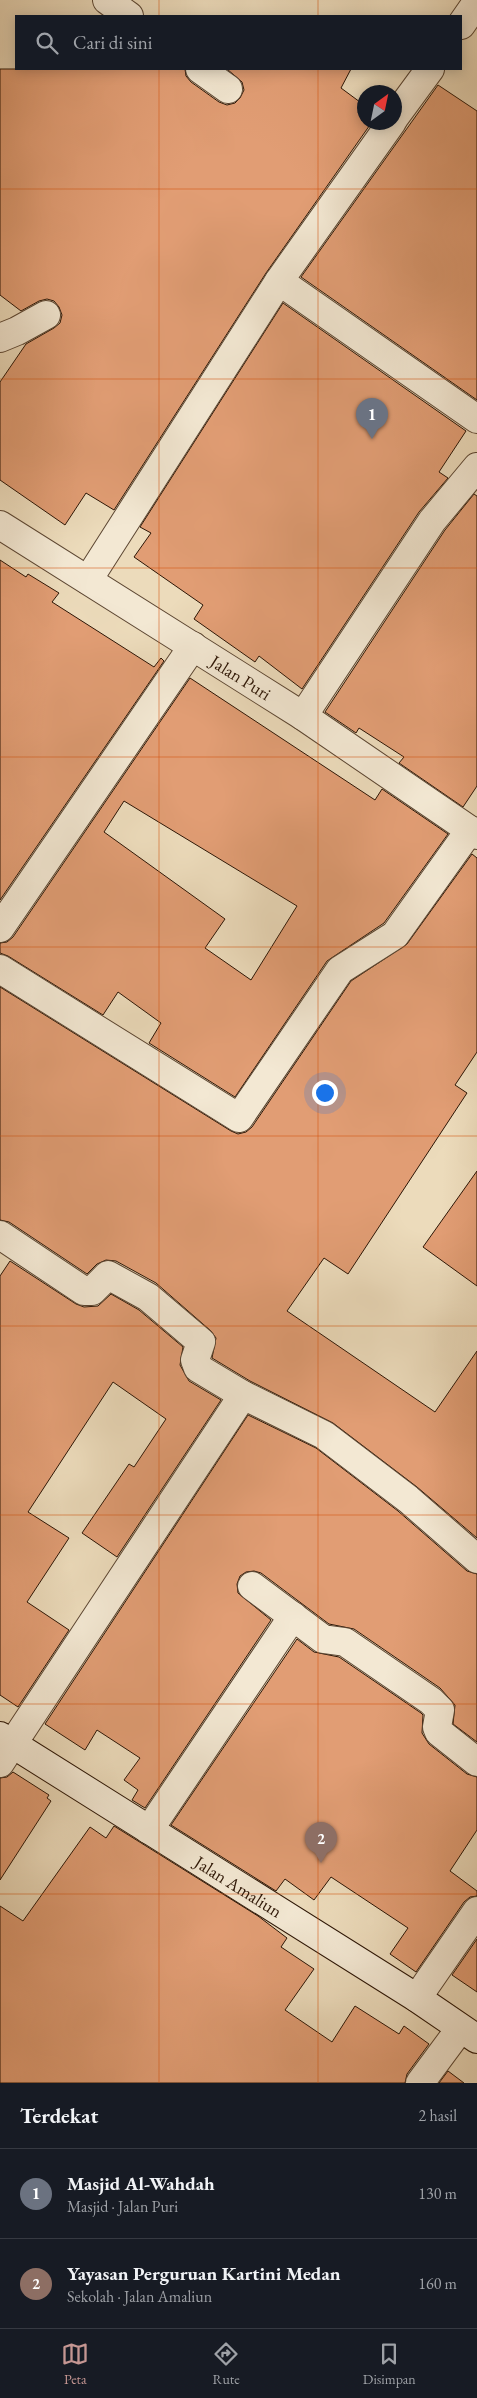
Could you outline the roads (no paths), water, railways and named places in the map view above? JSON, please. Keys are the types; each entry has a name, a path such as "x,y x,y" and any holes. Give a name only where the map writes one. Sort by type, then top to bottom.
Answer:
{"street":[{"path":"108,0 128,15"},
{"path":"462,24 477,2"},
{"path":"201,70 228,89"},
{"path":"402,107 429,70"},
{"path":"88,580 279,281 386,130"},
{"path":"279,281 477,419"},
{"path":"0,338 46,315"},
{"path":"303,716 432,521 477,467"},
{"name":"Jalan Puri","path":"0,525 303,716 474,832"},
{"path":"0,928 193,646"},
{"path":"0,969 239,1118 340,970 395,935 474,832"},
{"path":"4,1246 84,1291 92,1291 108,1274 148,1297 199,1339 201,1342 195,1360 198,1368 243,1396 324,1435 408,1499 477,1559"},
{"path":"4,1748 243,1396"},
{"path":"252,1586 323,1638 344,1642 431,1701 440,1710 437,1727 439,1732 477,1762"},
{"path":"149,1830 293,1616"},
{"name":"Jalan Amaliun","path":"4,1748 149,1830 417,1998 469,2034"},
{"path":"417,1998 477,1911"},
{"path":"420,2083 469,2034"}],"place":[{"name":"Masjid Al-Wahdah","path":"372,439"},
{"name":"Yayasan Perguruan Kartini Medan","path":"321,1863"}]}
